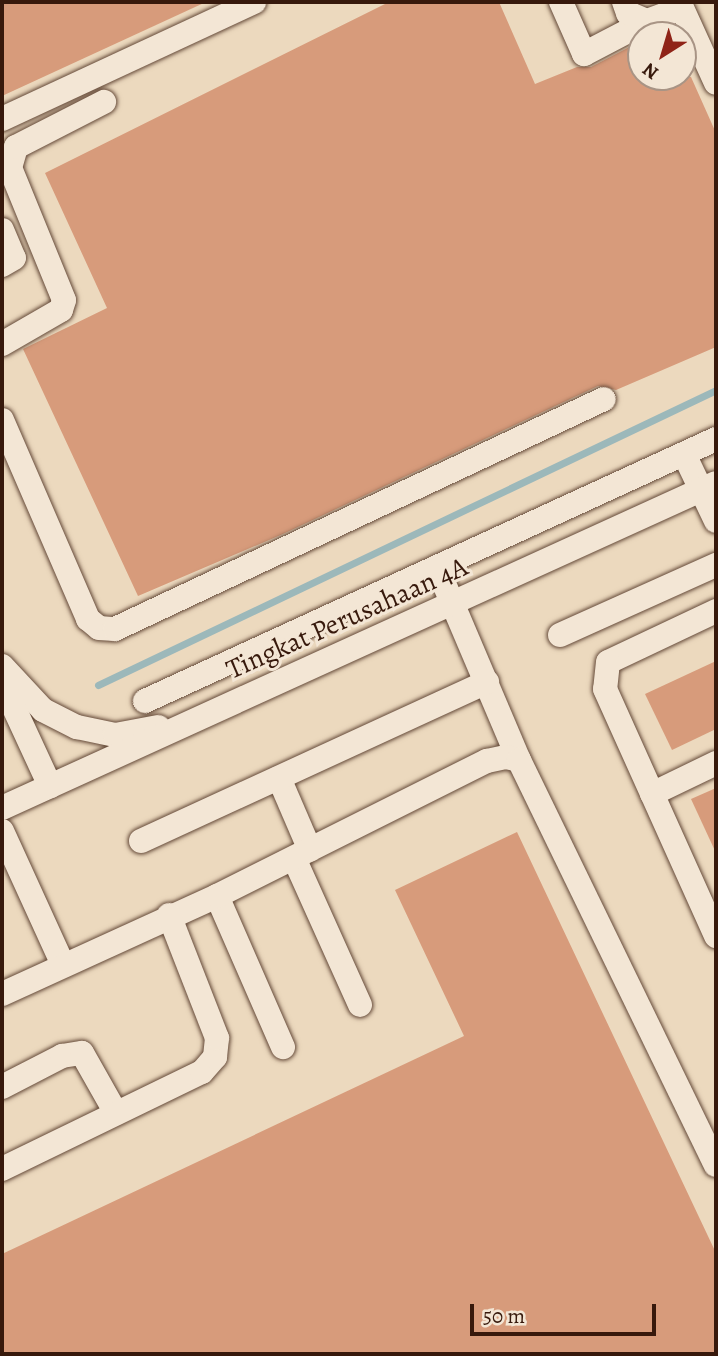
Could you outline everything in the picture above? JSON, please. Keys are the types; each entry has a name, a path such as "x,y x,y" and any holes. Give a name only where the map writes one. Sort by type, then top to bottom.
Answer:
{"street":[{"path":"2,119 254,2"},
{"path":"561,2 584,54 627,32"},
{"path":"624,2 628,13 645,21"},
{"path":"650,21 682,8 688,21"},
{"path":"697,41 716,83"},
{"path":"2,344 61,310 64,300 10,168 16,147 104,102"},
{"path":"2,230 15,258 2,265"},
{"path":"2,420 88,619 99,628 115,629 604,400"},
{"path":"145,701 716,439"},
{"path":"684,454 709,486 716,522"},
{"name":"Tingkat Perusahaan 4A","path":"2,808 709,486"},
{"path":"560,635 716,565"},
{"path":"437,566 519,760 716,1165"},
{"path":"716,611 608,662 605,688 716,936"},
{"path":"252,651 267,687"},
{"path":"2,666 43,710 76,727 115,735 205,715"},
{"path":"2,682 50,786"},
{"path":"141,841 487,682"},
{"path":"2,994 169,915 217,896 487,761 506,757 519,760"},
{"path":"652,794 716,763"},
{"path":"279,778 302,854 360,1005"},
{"path":"2,831 64,965"},
{"path":"217,896 283,1046"},
{"path":"4,1163 202,1072 215,1057 217,1038 169,915"},
{"path":"2,1087 62,1056 82,1053 94,1068 116,1113"}],"building":[{"path":"2,2 206,2 2,96"},
{"path":"389,2 499,2 535,84 577,67 591,67 627,48 627,91 697,90 716,133 716,347 616,390 598,386 283,534 138,596 23,349 107,308 45,173"},
{"path":"716,661 716,729 672,750 645,694"},
{"path":"716,788 716,853 691,799"},
{"path":"517,832 716,1253 716,1354 2,1354 2,1254 464,1036 395,890"}],"waterway":[{"path":"98,685 716,390"}]}
